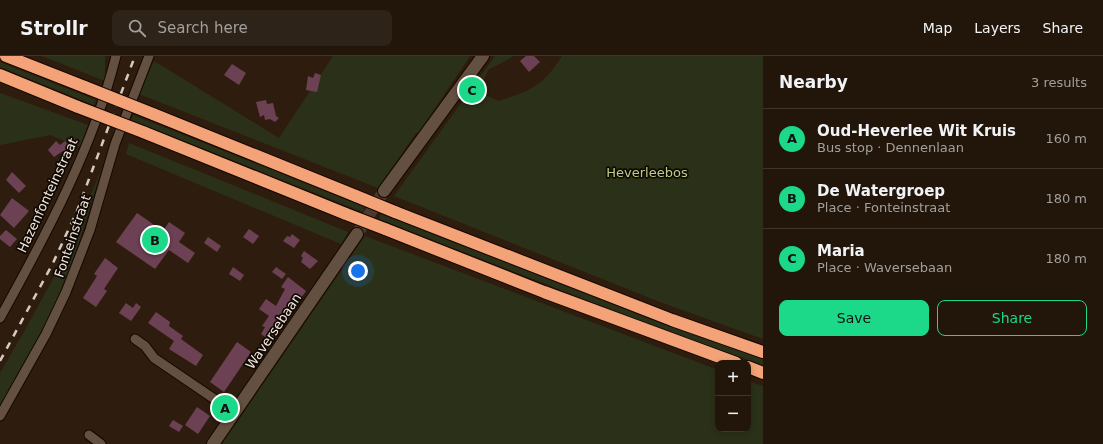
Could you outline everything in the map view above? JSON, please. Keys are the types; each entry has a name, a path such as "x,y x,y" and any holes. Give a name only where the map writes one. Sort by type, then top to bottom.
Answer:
{"highway":[{"path":"6,56 395,212 672,320 763,352"},
{"path":"0,75 559,298 728,360"},
{"path":"751,368 763,373"}],"street":[{"name":"Hazenfonteinstraat","path":"0,318 56,214 111,77 116,56"},
{"name":"Fonteinstraat","path":"0,416 46,334 66,292 90,230 115,144 149,56"},
{"path":"386,192 404,173 415,150 483,56"},
{"name":"Waversebaan","path":"213,444 357,234"},
{"path":"135,339 145,346 154,358 234,413"},
{"path":"89,435 101,444"}],"green space":[{"path":"42,56 105,56 105,81"},
{"path":"333,56 470,56 419,132 416,133 378,188 139,94 154,61 279,138"},
{"name":"Heverleebos","path":"495,56 514,56 488,70 479,92 499,101 520,94 536,86 549,74 562,56 763,56 763,339 660,302 394,196"},
{"path":"0,62 96,100 94,105 0,67"},
{"path":"0,93 88,125 80,147 50,135 0,145"},
{"path":"133,115 365,207 363,212 131,120"},
{"path":"129,143 348,232 341,244 126,154"},
{"path":"102,168 64,290 0,407 0,373 58,270"},
{"path":"381,214 671,327 763,359 763,365 669,332 379,219"},
{"path":"365,236 715,369 715,432 751,432 751,382 763,386 763,444 222,444"}],"building":[{"path":"526,56 534,56 540,62 529,72 520,61"},
{"path":"232,64 246,73 239,85 224,75"},
{"path":"315,73 321,75 317,92 306,90 308,76 313,78"},
{"path":"266,100 267,104 273,103 276,116 279,118 275,122 270,119 265,120 264,115 260,117 256,102"},
{"path":"56,141 60,145 65,141 71,149 65,153 63,151 54,157 48,150"},
{"path":"12,172 26,186 19,193 6,180"},
{"path":"12,198 29,211 14,228 0,215"},
{"path":"137,213 163,231 169,222 185,233 179,242 195,253 188,263 169,250 155,269 116,242"},
{"path":"249,229 259,236 253,244 243,237"},
{"path":"6,230 17,239 10,247 0,239 0,236"},
{"path":"292,234 300,240 294,248 283,241 287,236 290,237"},
{"path":"208,237 221,246 217,252 204,243"},
{"path":"304,251 318,261 310,269 301,262 303,258 301,256"},
{"path":"105,258 118,268 104,289 107,291 96,307 83,298 97,276 94,274"},
{"path":"233,267 244,275 240,281 229,274"},
{"path":"276,267 286,274 282,279 272,272"},
{"path":"288,277 306,291 271,341 261,334 265,327 262,326 269,316 259,309 266,299 276,306 285,289 281,287"},
{"path":"126,303 133,308 136,303 141,307 131,321 119,313"},
{"path":"156,312 170,322 169,326 183,336 181,339 203,355 196,366 169,349 174,341 148,323"},
{"path":"237,342 251,352 224,392 210,382"},
{"path":"197,407 210,416 198,434 185,425"},
{"path":"173,420 183,426 179,432 169,426"}],"tunnel":[{"path":"357,234 384,191"}],"railway":[{"path":"0,361 53,263 77,211 135,56"}],"place":[{"name":"Maria","path":"472,90"},
{"name":"De Watergroep","path":"155,240"},
{"name":"Oud-Heverlee Wit Kruis","path":"225,408"}]}
